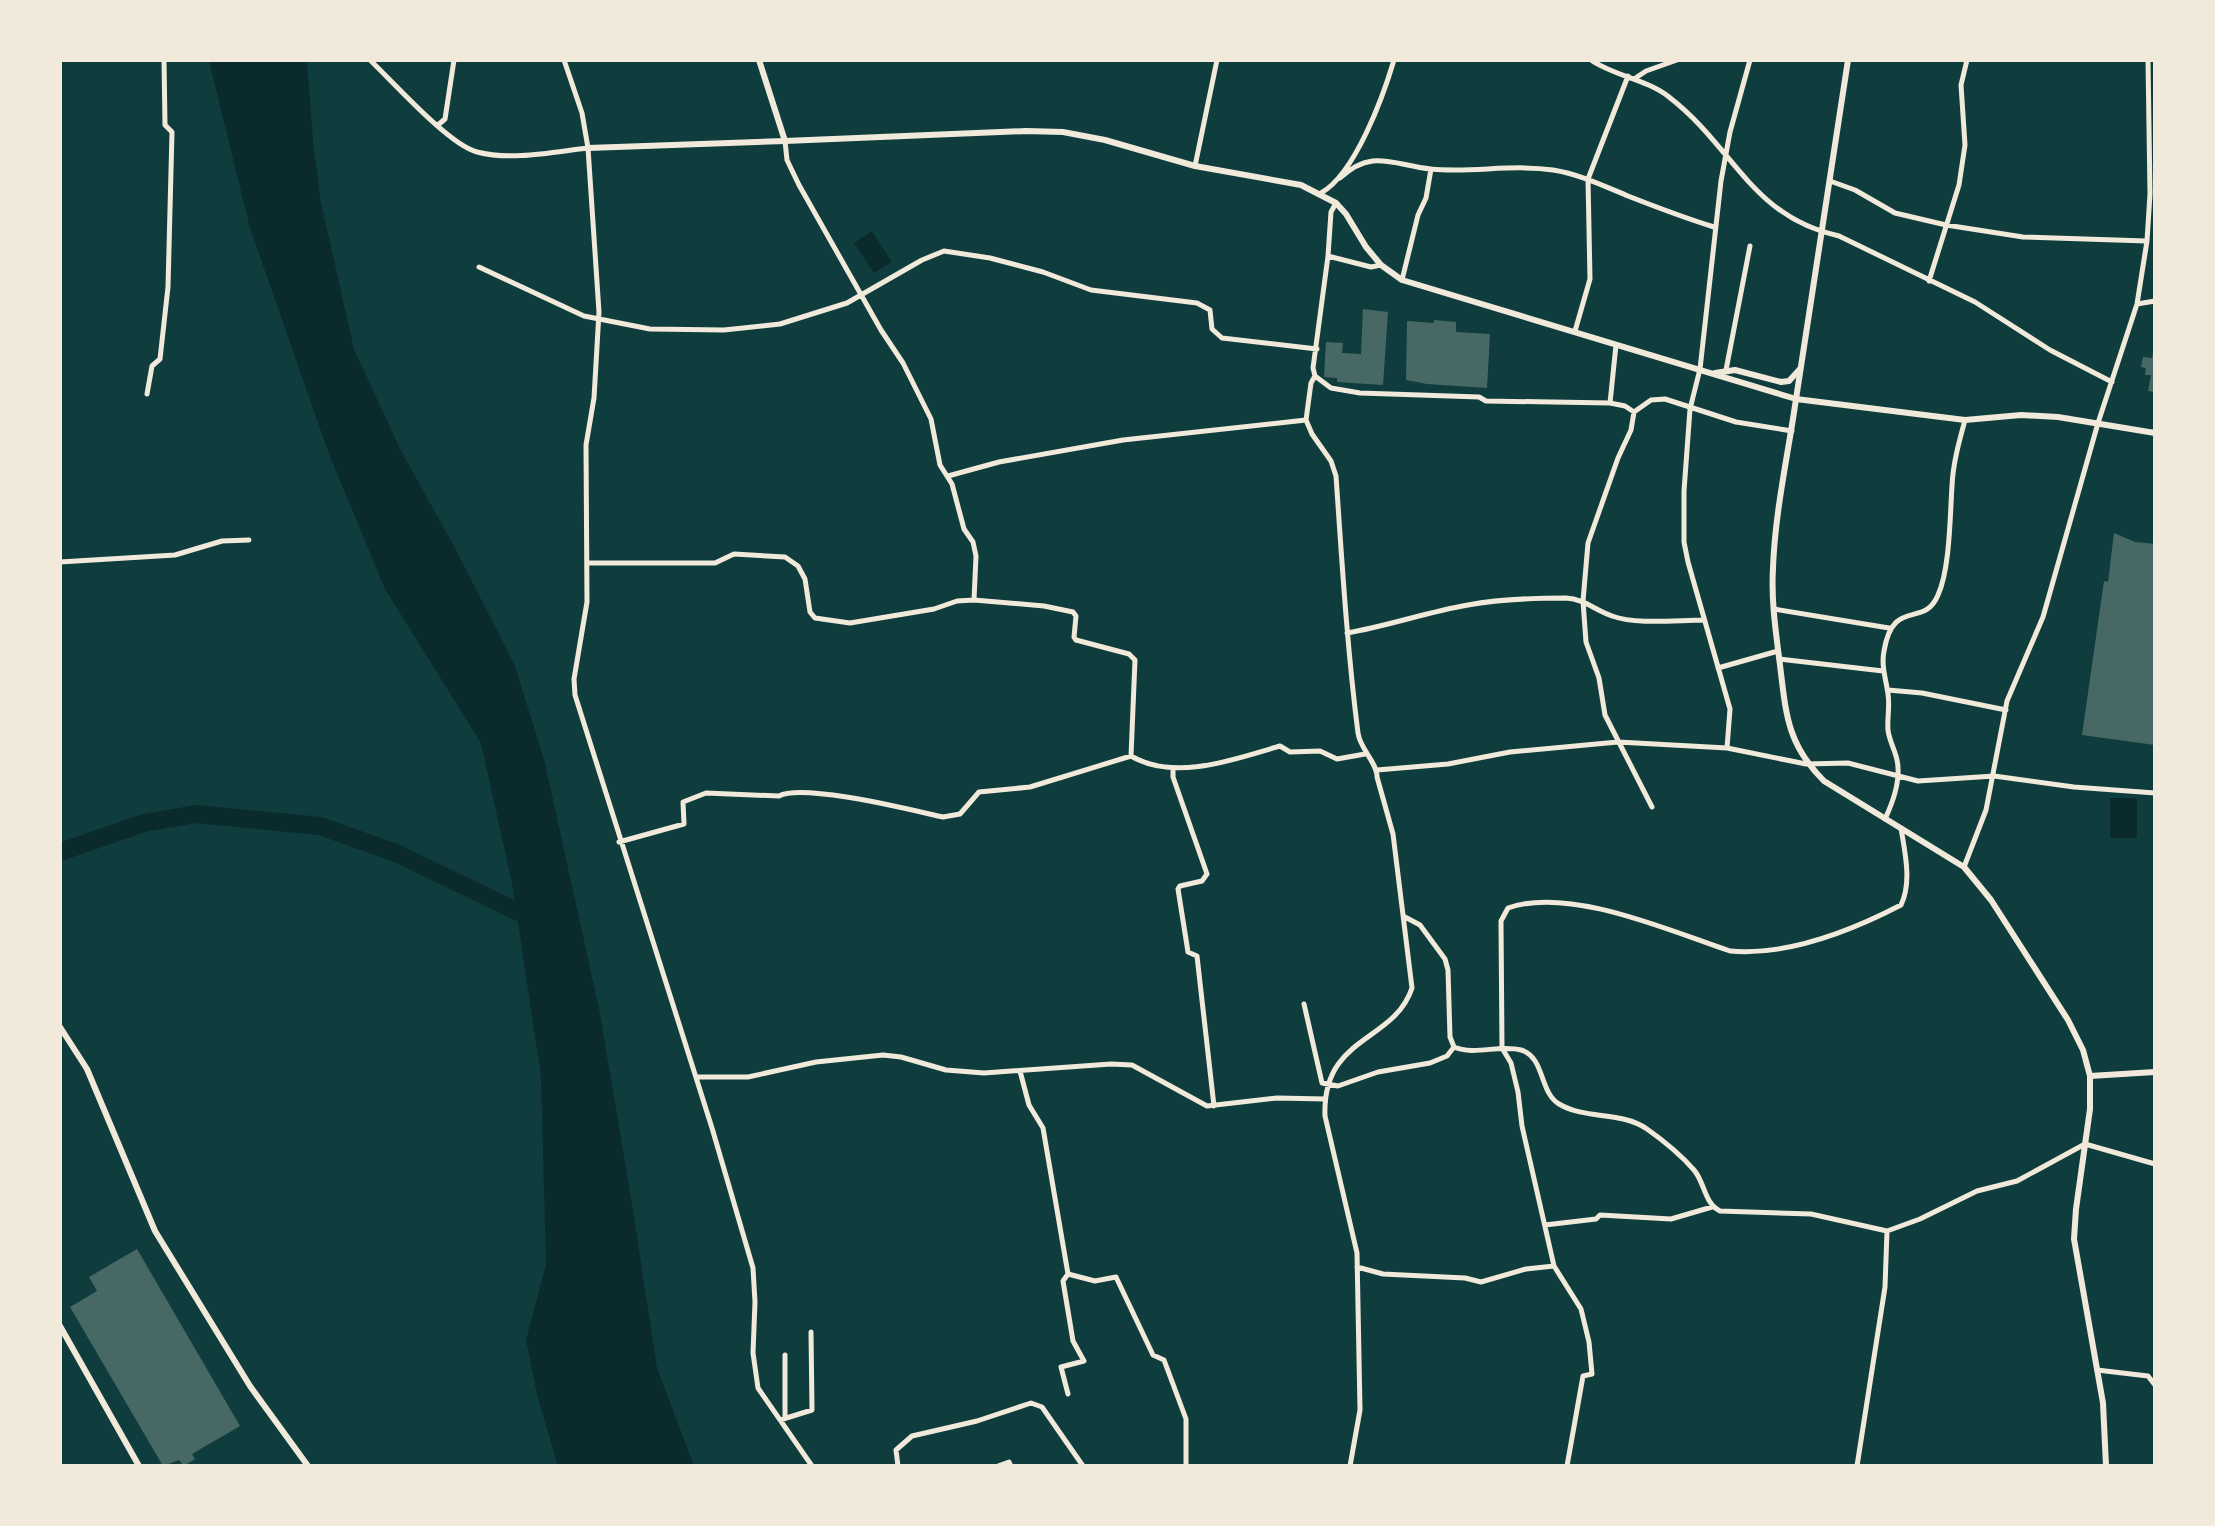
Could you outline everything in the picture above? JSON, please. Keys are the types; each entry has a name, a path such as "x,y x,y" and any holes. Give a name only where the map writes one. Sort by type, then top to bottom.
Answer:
{"main road":[{"path":"759,60 785,141"},
{"path":"1848,60 1773,568 1774,609 1787,721 1794,743 1806,764 1824,781 1964,867 1991,900 2068,1020 2083,1050 2090,1076 2090,1109 2074,1239 2103,1403 2106,1466"},
{"path":"588,148 1063,132 1105,140 1195,166 1301,185 1336,203 1381,265 1402,280 1796,399 1965,420 2021,415 2155,433"},
{"path":"1711,374 1726,370 1781,382 1789,381 1800,369"},
{"path":"60,1027 87,1069 155,1231 250,1386 308,1466"},
{"path":"2090,1076 2155,1072"},
{"path":"60,1326 139,1466"}],"street":[{"path":"147,394 152,366 160,359 168,272 172,132 165,125 164,60"},
{"path":"370,60 438,125 467,148 485,154 517,155 588,148"},
{"path":"438,125 445,119 454,60"},
{"path":"564,60 582,113 588,148 599,319 594,398 586,445 587,602 574,679 575,695 753,1268 755,1376 765,1402 782,1419 812,1466"},
{"path":"1195,166 1217,60"},
{"path":"1340,178 1382,98 1394,60"},
{"path":"1591,60 1667,96 1726,153 1739,173 1767,202 1797,224 1839,236 1975,302 2050,350 2112,382"},
{"path":"1575,331 1590,279 1588,179 1631,77 1677,60"},
{"path":"1727,748 1730,709 1684,542 1684,491 1690,409 1700,369 1714,227 1726,153 1750,60"},
{"path":"1929,282 1959,185 1965,145 1961,85 1967,60"},
{"path":"1964,867 1986,810 2006,710 2020,667 2043,617 2098,423 2137,304 2147,241 2150,194 2148,60"},
{"path":"785,141 787,160 799,185 920,392 931,419 940,465 948,476 976,556 974,600"},
{"path":"1321,193 1332,187 1353,166 1372,161 1431,169 1522,167 1555,170 1588,179 1714,227"},
{"path":"1402,280 1418,215 1426,198 1431,169"},
{"path":"1830,181 1855,190 1895,213 1946,225 2023,237 2147,241"},
{"path":"1336,203 1331,212 1313,368 1315,376 1331,388 1360,393 1479,397 1486,401 1610,403 1625,406 1634,412"},
{"path":"1726,370 1750,246"},
{"path":"479,267 584,316 650,329 724,330 780,324 847,303 922,260 944,251 990,258 1043,272 1091,290 1197,303 1210,310 1212,329 1222,338 1317,349"},
{"path":"1328,256 1371,267 1381,265"},
{"path":"2137,304 2155,301"},
{"path":"1610,403 1617,344"},
{"path":"1315,376 1311,383 1306,420 1331,461 1336,476 1347,633 1359,741 1377,770 1393,834 1412,988 1409,999 1394,1015 1344,1056 1333,1070 1325,1099 1325,1116 1357,1253 1360,1410 1350,1466"},
{"path":"1652,807 1605,715 1599,678 1586,642 1583,601 1588,543 1631,430 1634,412 1651,400 1665,399 1736,422 1792,431"},
{"path":"948,476 999,462 1123,440 1306,420"},
{"path":"1885,819 1898,776 1897,761 1888,733 1888,690 1883,654 1889,628 1899,618 1930,608 1938,596 1951,524 1954,462 1965,420"},
{"path":"60,562 175,555 222,541 249,540"},
{"path":"587,563 715,563 734,554 785,557 798,566 805,579 810,612 815,618 850,623 974,600 1044,606 1073,612 1076,616 1076,640 1129,654 1135,660 1131,756"},
{"path":"1347,633 1467,605 1524,599 1570,598 1614,617 1657,621 1704,620"},
{"path":"1774,609 1889,628"},
{"path":"1718,668 1779,655 1883,671"},
{"path":"1888,690 1922,693 2006,710"},
{"path":"1377,770 1448,764 1510,752 1618,742 1727,748 1806,764 1848,763 1918,781 1994,776 2074,787 2155,793"},
{"path":"619,842 684,824 683,802 706,793 779,796 785,792 817,795 943,817 960,814 979,792 1030,787 1131,756 1142,762 1173,768 1214,763 1280,746 1290,752 1320,751 1337,759 1365,754"},
{"path":"1173,768 1173,777 1207,874 1202,881 1178,889 1188,952 1197,956 1214,1106"},
{"path":"1567,1466 1583,1376 1592,1374 1589,1342 1581,1309 1554,1266 1522,1126 1518,1092 1511,1063 1502,1048 1501,921 1508,908 1520,903 1582,904 1606,909 1730,951 1749,953 1815,942 1901,905 1907,892 1907,874 1900,827"},
{"path":"1405,917 1420,925 1445,959 1450,1037 1454,1047 1463,1051 1502,1048 1524,1051 1534,1058 1547,1092 1557,1104 1582,1112 1627,1119 1653,1134 1696,1173 1712,1207 1720,1211 1811,1214 1887,1231 1920,1219 1977,1191 2017,1181 2085,1144 2155,1164"},
{"path":"1304,1004 1322,1083 1329,1086 1338,1086 1378,1072 1430,1063 1447,1056 1454,1047"},
{"path":"696,1077 748,1077 816,1062 883,1055 946,1070 984,1073 1132,1065 1200,1104 1214,1106 1277,1098 1325,1099"},
{"path":"1020,1071 1029,1105 1043,1128 1068,1274 1063,1281 1073,1341 1084,1361 1061,1367 1068,1394"},
{"path":"1545,1225 1596,1219 1600,1215 1671,1219 1712,1207"},
{"path":"1857,1466 1885,1287 1887,1231"},
{"path":"1357,1267 1383,1274 1465,1278 1481,1282 1526,1269 1554,1266"},
{"path":"1068,1274 1095,1281 1116,1277 1153,1355 1164,1360 1186,1419 1186,1466"},
{"path":"782,1419 812,1410 811,1332"},
{"path":"782,1419 785,1355"},
{"path":"2097,1370 2148,1376 2155,1385"},
{"path":"898,1466 896,1450 912,1436 977,1421 1031,1403 1042,1407 1083,1466"},
{"path":"998,1466 1009,1462 1011,1466"}],"water":[{"path":"307,60 321,203 354,349 400,449 515,666 545,763 599,1009 657,1368 694,1466 558,1466 537,1395 526,1340 546,1265 541,1076 512,883 481,743 385,589 329,454 250,228 209,61"},
{"path":"872,231 892,262 874,273 854,243"},
{"path":"2110,798 2137,798 2137,838 2110,838"}],"building":[{"path":"1363,309 1388,312 1383,385 1337,382 1337,378 1324,377 1326,342 1343,343 1342,353 1361,354"},
{"path":"1434,320 1456,322 1456,332 1490,334 1487,388 1406,380 1407,321 1434,323"},
{"path":"2153,352 2155,392 2148,391 2151,375 2145,375 2146,368 2141,367 2143,357 2152,358"},
{"path":"2114,533 2135,542 2155,544 2155,745 2082,735"},
{"path":"137,1249 240,1426 192,1454 195,1459 184,1466 179,1460 163,1466 70,1307 97,1291 89,1277"}],"waterway":[{"path":"60,852 144,823 196,814 320,826 396,853 539,922"}]}
